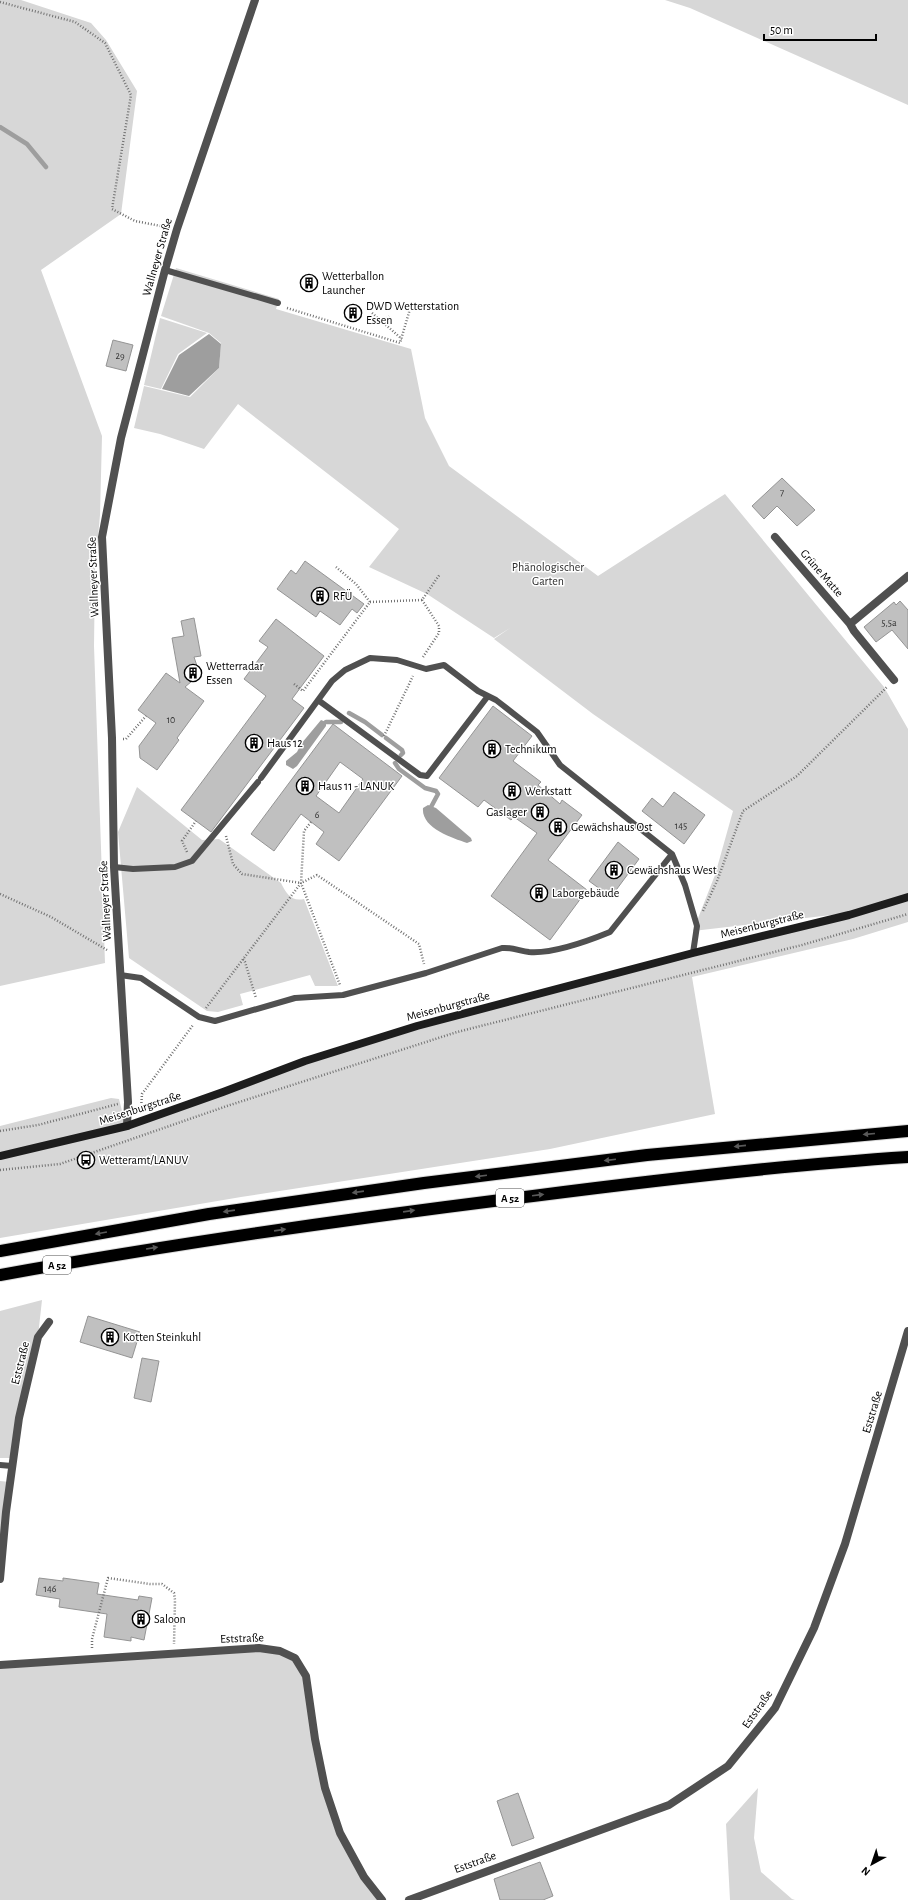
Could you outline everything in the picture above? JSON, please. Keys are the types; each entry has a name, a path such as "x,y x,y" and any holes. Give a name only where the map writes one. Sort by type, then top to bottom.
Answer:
{"highway":[{"name":"A 52","path":"0,1251 209,1214 424,1183 647,1155 908,1131"},
{"name":"A 52","path":"0,1275 113,1254 428,1208 650,1181 908,1157"}],"main road":[{"name":"Meisenburgstraße","path":"0,1156 127,1126 224,1092 304,1061 417,1026 693,953 849,915 908,897"}],"street":[{"name":"Wallneyer Straße","path":"127,1126 128,1102 114,867 112,738 102,536 121,438 165,270 177,229 255,0"},
{"name":"Grüne Matte","path":"775,537 850,624 894,680"},
{"path":"850,624 908,576"},
{"name":"Eststraße","path":"0,1579 12,1466 19,1418 38,1337 49,1322"},
{"name":"Eststraße","path":"409,1900 669,1805 728,1766 775,1708 814,1628 845,1544 908,1331"},
{"name":"Eststraße","path":"0,1665 259,1648 280,1651 295,1658 306,1676 315,1739 325,1788 340,1833 364,1876 382,1900"}],"lane":[{"path":"165,270 278,303"},
{"path":"114,867 133,869 175,867 192,861 259,780 332,681 345,670 370,658 383,658 426,669 444,665 478,691 496,700 537,732 560,765 672,854 685,885 696,926 693,953"},
{"path":"318,700 420,775 427,776 488,696"},
{"path":"120,975 141,978 199,1016 216,1022 295,998 343,994 426,973 502,948 510,947 530,952 548,951 596,938 610,932 672,854"},
{"path":"0,1465 12,1466"}],"path":[{"path":"0,2 75,22 105,43 131,95 112,209 135,221 177,229"},
{"path":"278,303 287,308 400,343 412,302"},
{"path":"372,313 402,339"},
{"path":"383,323 389,316"},
{"path":"336,567 356,584 370,602"},
{"path":"422,600 440,574"},
{"path":"294,684 303,691 370,602 422,600"},
{"path":"380,745 417,666 440,634 439,626 422,600"},
{"path":"696,926 717,881 743,811 797,776 894,680"},
{"path":"112,738 126,739 146,716"},
{"path":"192,861 182,841 196,821"},
{"path":"226,821 224,832 233,864 238,871 242,874 301,883"},
{"path":"311,822 304,832 301,883 343,994"},
{"path":"127,1126 141,1111 142,1094 199,1016 301,883 317,875 418,944 426,973"},
{"path":"0,894 51,917 120,957"},
{"path":"0,1170 60,1164 227,1106 457,1032 802,945 908,914"},
{"path":"243,959 259,1008"},
{"path":"0,1130 38,1125 128,1102"},
{"path":"93,1659 92,1639 108,1578 150,1584 162,1584 174,1593 174,1654"}],"green space":[{"path":"0,0 21,0 91,23 106,40 137,91 121,214 41,270 102,436 100,515 95,570 94,646 105,963 0,986"},
{"path":"665,0 908,0 908,105 690,8"},
{"name":"Phänologischer Garten","path":"176,268 279,299 276,309 411,349 425,418 449,466 598,576 725,494 884,687 908,729 908,895 849,913 693,931 715,875 733,811 593,714 494,639 510,628 494,638 427,594 369,567 399,529 238,404 204,449 160,434 134,428 144,386 190,397 219,368 221,343 209,333 161,316"},
{"path":"160,318 207,333 178,354 161,389 144,385"},
{"path":"137,787 202,840 219,839 281,883 292,898 299,900 304,899 338,986 315,986 310,975 240,994 243,1005 218,1012 207,1011 129,958 118,832"},
{"path":"908,898 908,922 853,939 692,977 715,1114 550,1149 241,1197 0,1238 0,1126 111,1098 119,1099 126,1127 305,1063 419,1028"},
{"path":"42,1300 38,1336 13,1458 0,1458 0,1311"},
{"path":"0,1481 10,1482 0,1575"},
{"path":"259,1648 294,1659 306,1676 315,1739 340,1833 382,1900 0,1900 0,1666"},
{"path":"758,1788 754,1838 761,1872 795,1900 730,1900 726,1824"}],"shaded area":[{"path":"209,334 221,344 219,368 189,396 162,389 179,355"},
{"path":"321,720 326,722 326,726 297,766 293,769 286,765 286,761 297,752 301,744"},
{"path":"428,805 436,808 471,838 472,841 467,843 461,841 432,827 424,815 423,808"}],"building":[{"path":"113,340 133,345 126,371 106,366"},
{"path":"782,478 815,510 797,526 777,506 764,519 752,506"},
{"name":"RFÜ","path":"305,561 364,604 357,613 352,609 340,625 320,611 316,617 277,589 291,570 296,574"},
{"path":"900,601 908,610 908,649 892,630 876,642 864,627 894,602 896,605"},
{"path":"194,618 201,656 194,657 199,672 198,676 185,687 204,701 177,738 179,740 157,770 140,758 139,746 156,723 138,710 166,673 180,683 172,638 184,636 181,621"},
{"name":"Haus 12","path":"276,619 324,656 292,699 304,708 211,832 181,810 266,696 244,679 268,647 259,641"},
{"path":"493,706 532,736 513,761 541,782 538,785 560,804 562,800 582,815 548,860 587,890 550,940 491,896 537,833 514,817 511,820 484,800 478,807 439,778"},
{"name":"Haus 11 - LANUK","path":"333,724 402,776 339,861 316,844 324,832 301,814 274,851 251,834","holes":["340,762 363,779 339,813 316,796"]},
{"path":"674,792 705,815 684,844 642,811 652,798 663,807"},
{"name":"Gewächshaus West","path":"618,842 639,859 611,897 589,881"},
{"name":"Kotten Steinkuhl","path":"88,1316 140,1332 132,1358 80,1342"},
{"path":"142,1358 159,1361 151,1402 134,1398"},
{"path":"39,1578 63,1581 63,1578 99,1583 97,1594 138,1600 139,1596 152,1598 144,1640 131,1637 131,1641 104,1637 107,1614 59,1607 60,1599 36,1595"},
{"path":"518,1793 534,1838 512,1846 497,1801"},
{"path":"540,1862 553,1896 543,1900 500,1900 494,1879"}],"waterway":[{"path":"0,127 27,144 46,167"},
{"path":"349,713 365,722 382,735"},
{"path":"326,722 341,722"},
{"path":"386,738 402,750 403,753 401,755"},
{"path":"395,763 399,769 425,788 436,791 438,794 431,807"}],"place":[{"name":"Wetterballon Launcher","path":"309,283"},
{"name":"DWD Wetterstation Essen","path":"353,313"},
{"name":"RFÜ","path":"320,596"},
{"name":"Wetterradar Essen","path":"193,673"},
{"name":"Haus 12","path":"254,743"},
{"name":"Technikum","path":"492,749"},
{"name":"Haus 11 - LANUK","path":"305,786"},
{"name":"Werkstatt","path":"512,791"},
{"name":"Gaslager","path":"540,812"},
{"name":"Gewächshaus Ost","path":"558,827"},
{"name":"Gewächshaus West","path":"614,870"},
{"name":"Laborgebäude","path":"539,893"},
{"name":"Wetteramt/LANUV","path":"86,1160"},
{"name":"Kotten Steinkuhl","path":"110,1337"},
{"name":"Saloon","path":"141,1619"}]}
